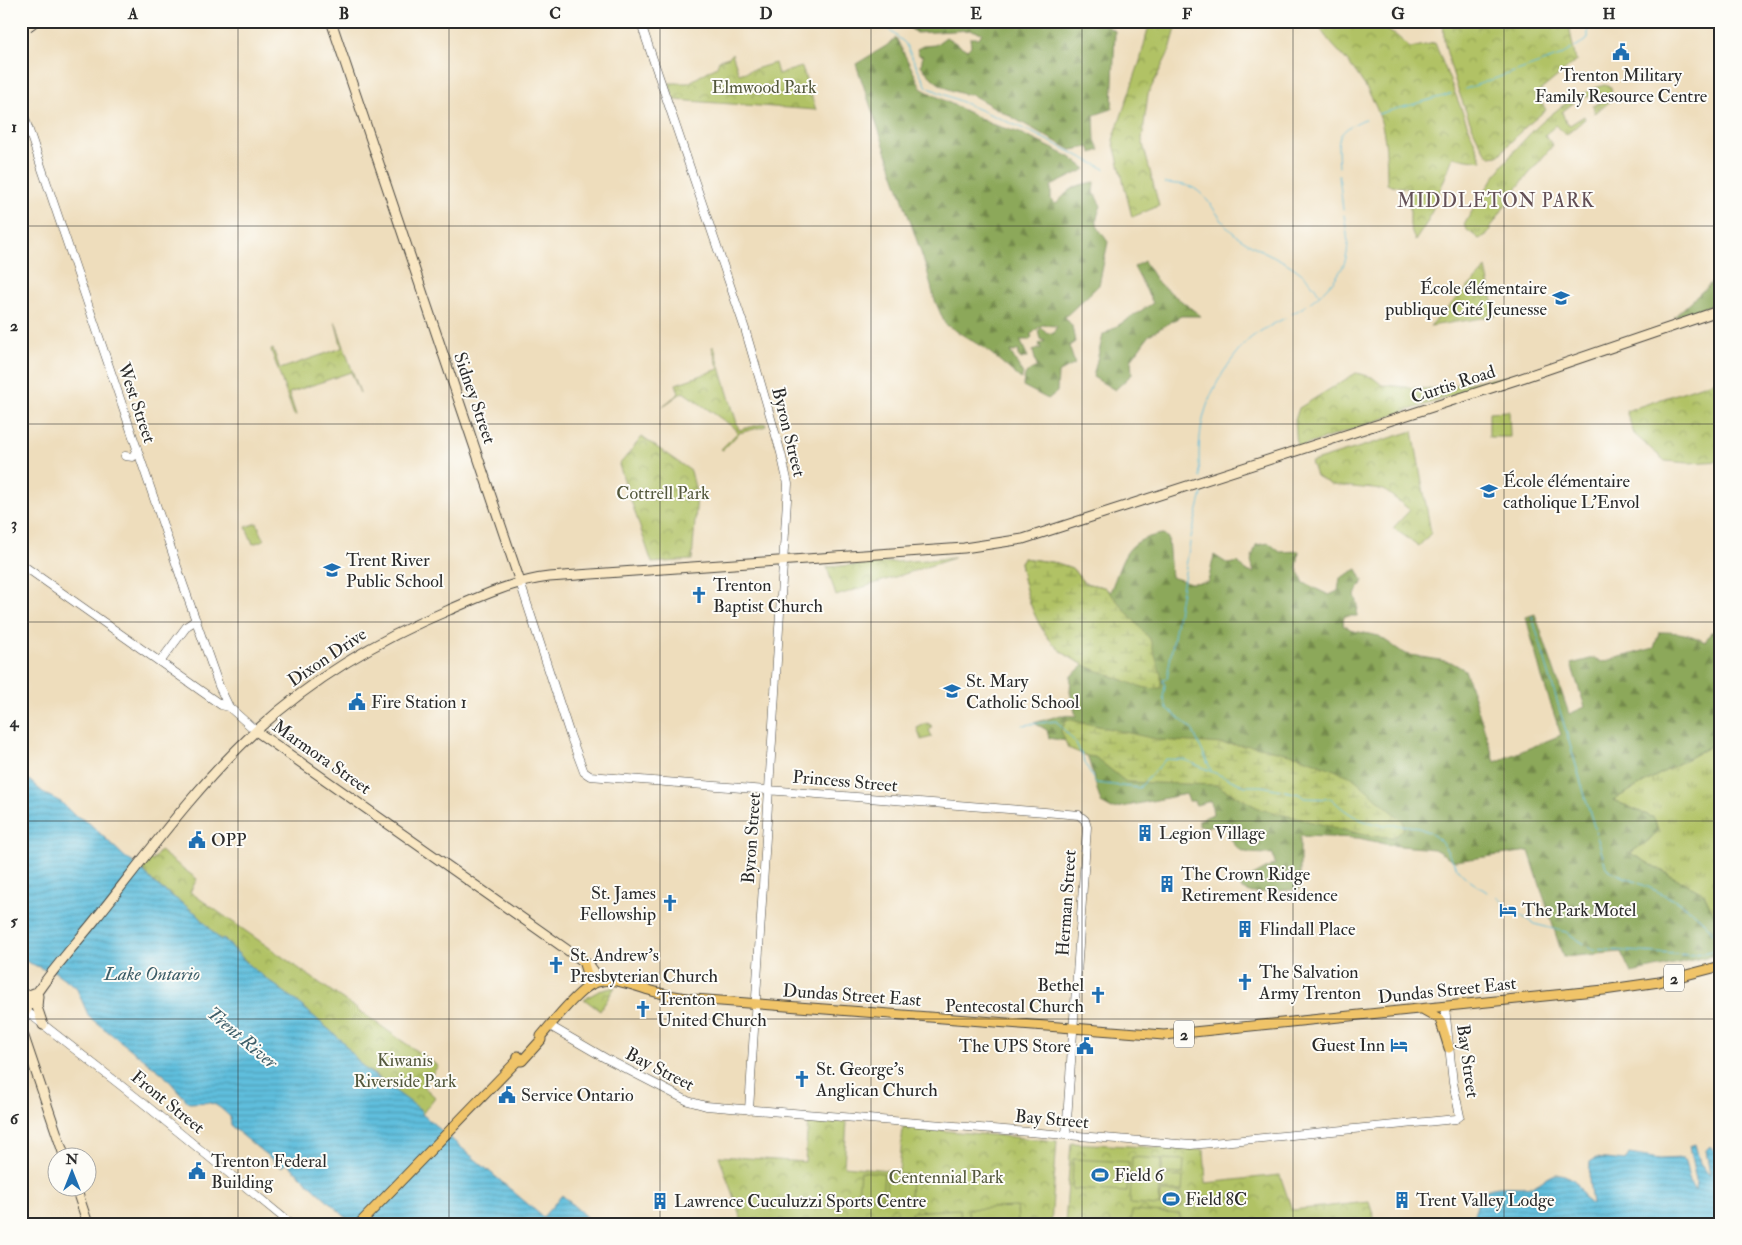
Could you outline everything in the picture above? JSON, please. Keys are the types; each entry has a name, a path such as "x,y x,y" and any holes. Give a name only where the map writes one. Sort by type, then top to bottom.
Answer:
{"main road":[{"name":"Sidney Street","path":"331,21 520,582"},
{"name":"Curtis Road","path":"784,560 964,548 1000,543 1048,532 1519,379 1721,310"},
{"name":"Dixon Drive","path":"21,1030 23,1010 200,789 256,731 318,681 389,636 520,582 586,573 784,560"},
{"name":"Marmora Street","path":"256,731 583,961 595,970 602,981"},
{"path":"583,961 587,978 586,988"},
{"name":"Dundas Street East","path":"359,1224 468,1114 517,1061 522,1061 540,1040 541,1036 586,988 602,981 626,981 651,991 694,999 1073,1027 1142,1034 1186,1034 1626,987 1660,982 1721,966"},
{"path":"21,998 40,991"},
{"path":"40,991 37,1007 43,1025"},
{"path":"1422,1009 1440,1019 1450,1048"},
{"path":"21,1030 62,1148"},
{"path":"79,1198 88,1224"}],"street":[{"name":"Byron Street","path":"640,21 745,329 781,453 788,484 749,1110"},
{"name":"West Street","path":"21,107 196,620 219,686 230,707"},
{"path":"125,456 133,456 137,448"},
{"name":"Marmora Street","path":"21,564 221,705 230,707 256,731"},
{"name":"Sidney Street","path":"520,582 585,775 596,777"},
{"path":"160,662 188,626 196,620"},
{"name":"Princess Street","path":"596,777 1079,815 1087,823"},
{"name":"Herman Street","path":"1066,1135 1087,823"},
{"name":"Bay Street","path":"550,1026 605,1058 697,1104 749,1110 1198,1145 1456,1119 1460,1116 1460,1111 1453,1083 1445,1007"},
{"name":"Front Street","path":"23,1010 142,1102 291,1224"}],"green space":[{"path":"901,21 1098,21 1115,31 1112,109 1094,115 1095,141 1100,150 1092,153 1089,147 1071,150 972,95 956,92 943,86 931,77 921,65 923,56 919,55 917,49 923,46 935,45 946,37 967,50 971,46 970,38 979,38 982,33 971,30 916,33"},
{"path":"1150,21 1178,21 1170,50 1148,94 1142,140 1159,206 1132,217 1113,140 1140,61"},
{"path":"1317,21 1369,21 1397,36 1410,48 1435,43 1482,161 1453,157 1428,221 1415,241 1410,226 1410,189 1387,184 1384,133 1375,105 1348,62 1326,37"},
{"path":"1443,21 1513,21 1537,24 1549,21 1568,21 1576,61 1536,94 1546,110 1523,129 1498,156 1490,157 1477,137 1470,121 1457,87 1444,42"},
{"path":"896,38 922,89 991,124 1020,133 1070,157 1086,169 1051,186 1051,200 1056,204 1073,188 1095,182 1094,193 1101,206 1097,217 1097,225 1108,242 1099,285 1065,317 1072,326 1075,342 1069,346 1075,364 1058,373 1057,392 1048,399 1023,386 1023,382 1028,372 1037,367 1033,351 1038,348 1041,349 1039,344 1045,341 1040,339 1038,331 1041,328 1045,332 1053,334 1057,326 1042,325 1030,335 1032,336 1030,340 1020,340 1028,357 1021,359 1018,356 1019,350 1010,351 1023,374 1021,379 987,350 945,324 934,298 927,270 856,64"},
{"name":"Elmwood Park","path":"732,53 739,74 775,63 778,74 802,67 816,110 675,100 669,83 688,83 717,66 719,60 729,57"},
{"path":"1604,85 1611,87 1612,100 1595,113 1593,106 1605,101 1601,92 1584,98 1581,97 1562,112 1566,123 1570,125 1584,116 1585,119 1566,135 1556,125 1545,135 1553,145 1513,193 1485,237 1479,239 1466,229 1464,225 1490,183 1522,142 1560,107 1581,94"},
{"path":"1144,261 1158,283 1201,316 1181,316 1149,335 1131,360 1132,374 1115,390 1093,377 1103,335 1153,303 1134,267"},
{"path":"1486,268 1496,316 1430,326 1480,275"},
{"path":"1721,274 1721,302 1674,317"},
{"path":"335,321 360,393 351,372 289,393 296,415 294,415 271,350 273,349 280,369 342,348"},
{"path":"712,347 714,347 739,430 765,423 766,426 739,433 723,450 721,449 737,433 736,429 683,392 663,406 679,393 676,384 719,369"},
{"path":"1356,373 1372,377 1382,385 1429,389 1510,376 1297,448 1295,420 1299,408"},
{"path":"1721,379 1721,461 1689,463 1665,461 1634,434 1626,411"},
{"path":"1509,411 1510,437 1489,437 1489,412"},
{"path":"1413,431 1431,533 1419,546 1393,528 1410,510 1384,490 1331,485 1316,476 1311,462"},
{"name":"Cottrell Park","path":"642,437 691,471 697,496 692,560 652,563 619,465"},
{"path":"257,523 264,540 253,544 246,527"},
{"path":"1163,534 1168,538 1171,577 1191,583 1208,582 1214,555 1228,564 1238,562 1246,571 1254,573 1251,561 1256,545 1269,543 1280,552 1299,551 1297,568 1304,583 1329,595 1338,591 1340,578 1357,569 1363,581 1355,595 1358,605 1357,616 1344,616 1343,625 1354,631 1379,636 1405,654 1451,662 1465,670 1495,762 1561,735 1542,678 1526,617 1535,614 1569,714 1585,707 1571,664 1594,658 1602,662 1654,648 1659,632 1683,634 1705,642 1711,632 1721,631 1721,740 1613,800 1654,818 1658,831 1652,838 1630,853 1704,894 1721,929 1721,954 1631,973 1621,952 1563,957 1529,851 1455,861 1434,849 1389,845 1359,838 1300,836 1300,889 1252,893 1242,889 1240,882 1243,877 1251,877 1275,864 1273,854 1241,850 1232,841 1224,822 1206,827 1199,826 1199,820 1213,814 1211,801 1196,805 1194,801 1189,801 1186,794 1112,809 1101,803 1084,744 1049,738 1047,730 1034,723 1061,715 1076,716 1070,692 1071,676 1084,665 1061,651 1052,642 1038,621 1025,586 1020,562 1023,558 1057,563 1072,568 1084,583 1104,587 1110,592 1122,561 1132,546 1150,537"},
{"path":"954,558 836,596 827,567"},
{"path":"1023,558 1057,563 1072,568 1084,583 1104,587 1150,639 1161,675 1161,688 1155,689 1133,684 1088,667 1074,660 1052,643 1033,611 1022,574 1020,562"},
{"path":"1067,719 1160,740 1254,746 1299,756 1352,777 1403,821 1404,829 1394,837 1369,836 1260,809 1216,785 1126,782 1095,757 1087,756 1068,748 1061,731"},
{"path":"927,723 931,725 932,728 929,730 932,737 921,740 917,728"},
{"path":"1721,740 1721,929 1704,894 1630,853 1652,838 1658,830 1654,818 1613,800"},
{"name":"Kiwanis Riverside Park","path":"160,851 197,879 190,892 438,1066 423,1086 435,1097 422,1114 377,1076 364,1068 341,1040 296,1001 251,967 224,938 221,941 197,914 154,883 141,868 149,858 152,861"},
{"path":"615,987 600,1011 584,999 599,991"},
{"name":"Centennial Park","path":"808,1119 847,1122 844,1166 899,1171 903,1127 1057,1141 1051,1224 743,1224 719,1156 805,1162"},
{"path":"1071,1143 1204,1150 1206,1183 1280,1175 1292,1210 1369,1202 1376,1224 1065,1224"},
{"path":"1132,1157 1161,1159 1159,1206 1130,1204"},
{"name":"Field 6","path":"1073,1159 1129,1162 1127,1192 1072,1189"},
{"path":"1163,1159 1184,1160 1183,1174 1162,1173"},
{"path":"860,1171 884,1173 882,1198 858,1196"},
{"path":"887,1173 911,1175 910,1200 886,1198"},
{"path":"1162,1176 1183,1177 1182,1191 1161,1190"},
{"name":"Field 8C","path":"1161,1192 1182,1193 1182,1207 1160,1206"},
{"path":"1017,1207 1018,1224 969,1224 968,1209"},
{"path":"960,1209 961,1224 912,1224 911,1212"},
{"path":"1132,1211 1180,1214 1180,1224 1131,1224"},
{"path":"898,1213 899,1224 851,1224 851,1215"}],"water":[{"name":"Lake Ontario","path":"21,773 45,794 61,802 74,815 88,822 125,857 141,868 154,883 197,914 220,940 223,938 251,967 296,1001 341,1040 364,1068 421,1110 422,1114 543,1217 562,1195 594,1224 353,1224 287,1163 281,1167 231,1126 230,1117 216,1105 189,1103 163,1074 89,1017 76,987 52,970 43,969 21,959"},
{"path":"1695,1144 1700,1163 1710,1176 1706,1150 1710,1146 1721,1159 1721,1224 1460,1224 1472,1217 1476,1209 1478,1195 1484,1191 1497,1187 1532,1186 1556,1174 1571,1178 1592,1205 1589,1179 1590,1162 1596,1158 1625,1161 1629,1154 1660,1159 1683,1158 1690,1182 1695,1191 1696,1181 1689,1146"}],"waterway":[{"path":"878,21 905,43 927,87 1031,132 1105,169"},
{"path":"1465,89 1560,56 1588,39 1588,21"},
{"path":"1378,114 1451,94"},
{"path":"1339,167 1338,148 1340,136 1348,127 1365,119"},
{"path":"1339,175 1343,210"},
{"path":"1165,183 1187,186 1198,191 1230,230 1247,242 1292,266 1311,283 1319,294"},
{"path":"1292,314 1324,291 1343,267 1348,247 1344,215"},
{"path":"1200,477 1199,445 1201,430 1208,402 1214,388 1246,342 1259,332 1285,318"},
{"path":"1201,486 1202,494 1191,537 1167,678 1163,680 1165,686 1163,697 1167,708 1192,729 1211,770"},
{"path":"1532,616 1606,867 1610,871 1667,896 1695,913 1714,935 1720,953"},
{"path":"1023,725 1056,721 1076,743 1096,783 1139,788 1166,759 1185,760 1245,786 1262,786 1299,794 1304,798 1332,799 1344,810 1365,821 1380,825 1408,826 1421,829 1432,834 1440,841 1461,873 1487,892"},
{"path":"1497,897 1515,912 1534,924 1566,932 1592,949 1690,955 1718,950"}],"railway":[{"path":"21,38 44,21"}],"place":[{"name":"Trenton Military Family Resource Centre","path":"1621,52"},
{"name":"École élémentaire publique Cité Jeunesse","path":"1561,298"},
{"name":"École élémentaire catholique L'Envol","path":"1489,491"},
{"name":"Trent River Public School","path":"332,570"},
{"name":"Trenton Baptist Church","path":"699,595"},
{"name":"St. Mary Catholic School","path":"952,691"},
{"name":"Fire Station 1","path":"357,702"},
{"name":"Legion Village","path":"1145,833"},
{"name":"OPP","path":"197,840"},
{"name":"The Crown Ridge Retirement Residence","path":"1167,884"},
{"name":"St. James Fellowship","path":"670,903"},
{"name":"The Park Motel","path":"1508,910"},
{"name":"Flindall Place","path":"1245,929"},
{"name":"St. Andrew's Presbyterian Church","path":"556,965"},
{"name":"The Salvation Army Trenton","path":"1245,982"},
{"name":"Bethel Pentecostal Church","path":"1098,995"},
{"name":"Trenton United Church","path":"643,1009"},
{"name":"Guest Inn","path":"1399,1045"},
{"name":"The UPS Store","path":"1085,1046"},
{"name":"St. George's Anglican Church","path":"802,1079"},
{"name":"Service Ontario","path":"507,1095"},
{"name":"Trenton Federal Building","path":"197,1171"},
{"name":"Field 6","path":"1100,1175"},
{"name":"Field 8C","path":"1171,1199"},
{"name":"Trent Valley Lodge","path":"1402,1200"},
{"name":"Lawrence Cuculuzzi Sports Centre","path":"660,1201"}],"district":[{"name":"MIDDLETON PARK","path":"1496,200"}],"water label":[{"name":"Trent River","path":"243,1037"}]}
